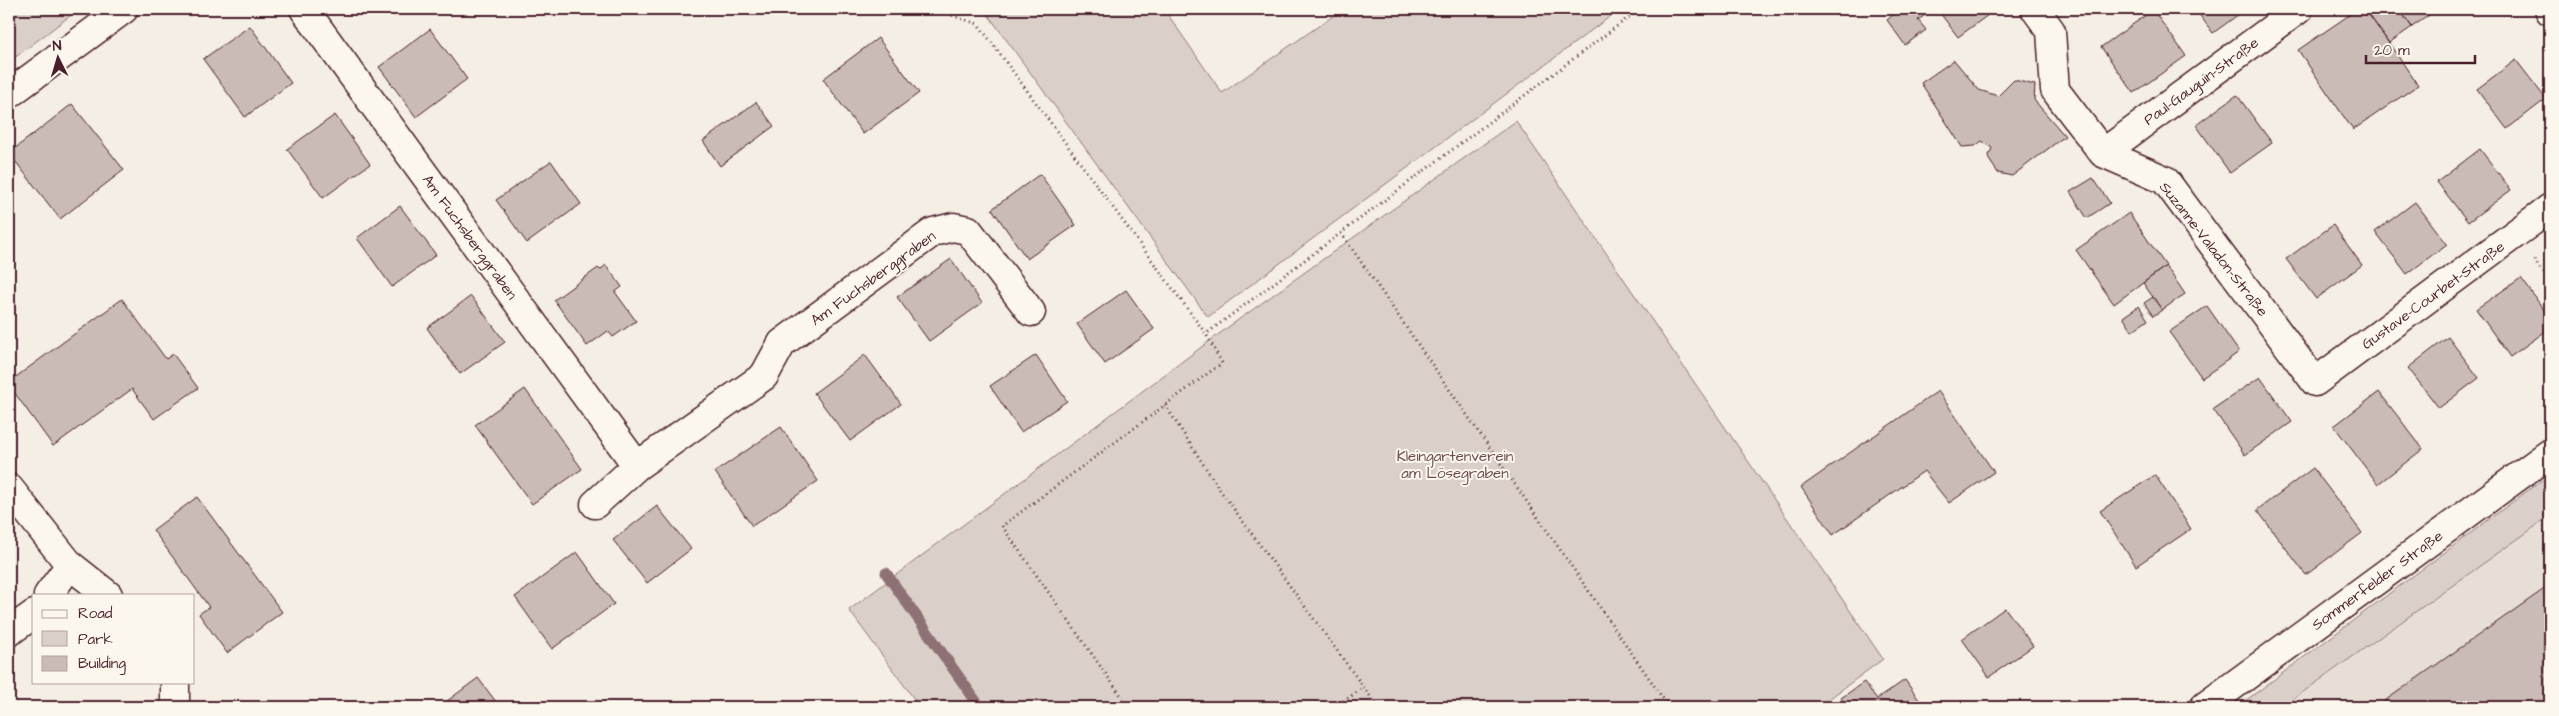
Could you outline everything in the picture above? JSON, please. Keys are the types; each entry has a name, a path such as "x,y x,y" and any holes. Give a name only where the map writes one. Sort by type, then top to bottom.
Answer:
{"street":[{"path":"9,94 124,9"},
{"name":"Am Fuchsberggraben","path":"304,9 637,466"},
{"name":"Suzanne-Valadon-Straße","path":"2035,9 2051,30 2055,90 2103,153 2165,180 2316,382"},
{"name":"Paul-Gauguin-Straße","path":"2103,153 2299,9"},
{"name":"Gustave-Courbet-Straße","path":"2316,382 2550,208"},
{"name":"Am Fuchsberggraben","path":"595,504 637,466 764,376 782,343 933,232 953,227 968,230 1031,312"},
{"name":"Sommerfelder Straße","path":"2204,707 2550,453"},
{"path":"9,488 70,565 107,594"},
{"path":"49,594 70,565"},
{"path":"9,632 32,615"},
{"path":"174,707 175,684"}],"path":[{"path":"933,9 978,24 1206,334 1222,363 1002,526 1129,707"},
{"path":"1206,334 1640,9"},
{"path":"1341,233 1669,707"},
{"path":"1165,405 1220,490 1378,707"},
{"path":"1335,707 1364,687"}],"shaded area":[{"path":"2550,516 2550,707 2282,707"}],"green space":[{"path":"9,9 79,9 9,62"},
{"path":"984,9 1164,9 1222,93 1343,9 1620,9 1208,317"},
{"name":"Kleingartenverein am Lösegraben","path":"1516,121 1883,659 1818,707 920,707 849,610 1227,328"},
{"path":"2550,474 2550,516 2282,707 2237,707"}],"building":[{"path":"1893,9 1934,9 1918,20 1926,30 1905,45 1887,20 1894,14"},
{"path":"1937,9 1983,9 1988,15 1958,37"},
{"path":"2195,9 2246,9 2213,33"},
{"path":"2358,9 2365,9 2418,85 2353,130 2298,50"},
{"path":"2365,9 2399,9 2412,27 2389,43"},
{"path":"2399,9 2434,9 2435,11 2412,27"},
{"path":"2153,10 2186,56 2134,93 2101,47"},
{"path":"250,26 291,83 245,117 203,59"},
{"path":"430,29 467,79 416,117 379,67"},
{"path":"878,38 919,93 863,134 823,79"},
{"path":"1954,60 1979,90 1998,96 2014,80 2035,85 2034,100 2065,136 2012,176 1998,173 1988,158 1992,148 1982,141 1975,146 1962,147 1921,83"},
{"path":"2516,60 2546,99 2507,129 2477,89"},
{"path":"2237,95 2272,143 2230,173 2196,125"},
{"path":"756,102 774,126 720,166 703,141"},
{"path":"72,104 124,170 60,219 9,153"},
{"path":"335,115 370,164 323,198 287,149"},
{"path":"2480,149 2511,190 2468,222 2437,182"},
{"path":"551,161 581,204 527,243 496,200"},
{"path":"1040,174 1076,225 1027,259 992,209"},
{"path":"2093,178 2110,203 2087,218 2070,192"},
{"path":"2415,202 2447,244 2407,274 2375,232"},
{"path":"400,206 436,255 392,287 357,238"},
{"path":"2129,213 2166,266 2114,304 2076,250"},
{"path":"2333,225 2362,265 2316,299 2286,259"},
{"path":"951,259 982,303 929,341 897,297"},
{"path":"606,265 622,287 615,292 636,321 613,337 608,331 587,346 554,300 598,268 600,270"},
{"path":"2166,266 2185,294 2162,310 2143,283"},
{"path":"2521,278 2550,318 2550,328 2510,357 2476,309"},
{"path":"1126,290 1154,329 1105,364 1077,324"},
{"path":"471,296 505,342 460,374 427,328"},
{"path":"2153,297 2162,310 2153,316 2144,303"},
{"path":"122,299 166,359 173,354 198,388 154,419 132,389 53,446 9,385 9,382"},
{"path":"2139,306 2148,320 2132,331 2123,317"},
{"path":"2207,306 2239,352 2202,378 2169,332"},
{"path":"2448,337 2479,378 2439,408 2408,368"},
{"path":"865,355 901,404 850,441 814,393"},
{"path":"1036,355 1067,401 1021,432 990,386"},
{"path":"2260,377 2292,422 2245,455 2213,409"},
{"path":"525,389 582,469 532,504 475,425"},
{"path":"1938,391 1994,472 1949,503 1924,471 1833,535 1801,487"},
{"path":"2379,392 2423,449 2378,484 2334,426"},
{"path":"781,427 818,481 752,526 715,472"},
{"path":"2313,468 2362,533 2306,575 2257,510"},
{"path":"2155,475 2191,529 2136,566 2100,511"},
{"path":"197,497 282,612 227,653 199,614 209,607 153,530"},
{"path":"657,506 691,549 647,583 613,540"},
{"path":"577,552 614,604 552,649 515,597"},
{"path":"2550,585 2550,707 2376,707"},
{"path":"2005,608 2033,646 1989,677 1962,639"},
{"path":"478,678 500,707 439,707"},
{"path":"1905,680 1924,707 1848,707 1841,698 1864,682 1877,699"}],"waterway":[{"path":"886,573 980,707"}]}
